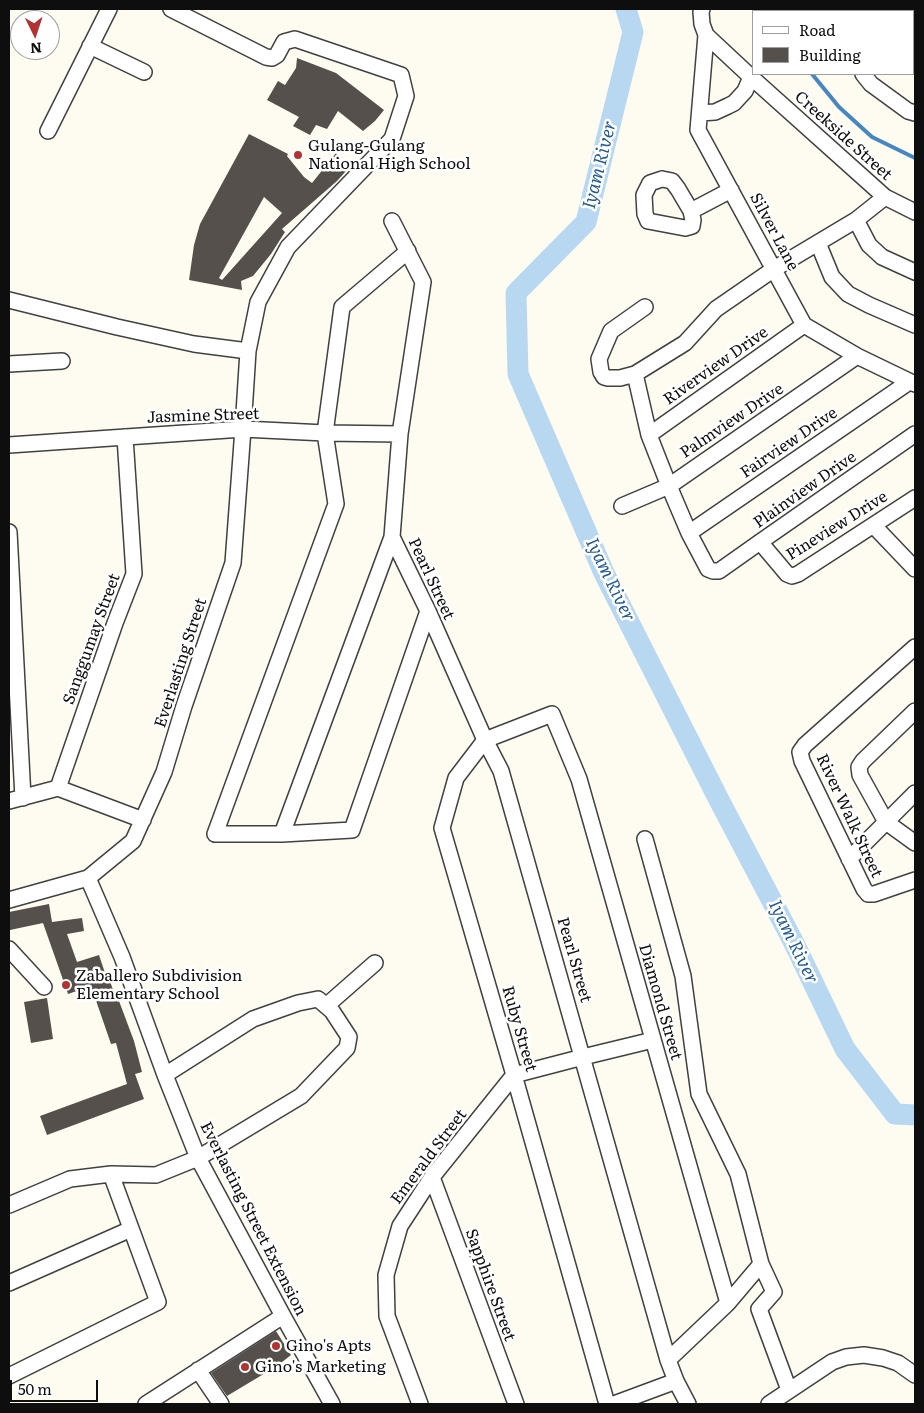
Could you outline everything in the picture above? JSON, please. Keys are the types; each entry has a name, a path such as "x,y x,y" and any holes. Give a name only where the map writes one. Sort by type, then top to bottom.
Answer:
{"street":[{"path":"48,131 109,9"},
{"name":"Everlasting Street","path":"9,900 88,878 133,841 164,772 184,706 233,563 244,430 248,351 258,302 288,246 392,139 406,96 401,75 295,39 284,42 277,55 272,58 170,9"},
{"path":"702,9 702,24 706,34"},
{"name":"Creekside Street","path":"706,34 885,197 915,212"},
{"name":"Silver Lane","path":"706,34 698,130 804,325"},
{"path":"90,46 144,72"},
{"path":"700,113 714,112 734,103 751,77"},
{"path":"870,77 913,108"},
{"path":"691,212 731,190"},
{"path":"646,307 611,331 599,359 601,372 604,377 620,378 635,374 685,343 716,309 774,269 856,220 885,197"},
{"path":"856,220 869,245 882,257 915,272"},
{"path":"282,834 392,537 400,434 423,282 392,221"},
{"path":"818,243 832,278 848,294 915,325"},
{"path":"408,251 342,307 325,433 336,504 215,834 282,834 352,830 428,611"},
{"path":"9,300 194,344 248,351"},
{"path":"804,325 857,356 912,383"},
{"name":"Riverview Drive","path":"648,435 804,325"},
{"name":"Palmview Drive","path":"622,506 668,486 857,356"},
{"path":"9,364 62,361"},
{"path":"635,374 648,435 689,532"},
{"name":"Fairview Drive","path":"689,532 912,383"},
{"name":"Jasmine Street","path":"9,445 244,430 400,434"},
{"name":"Plainview Drive","path":"689,532 708,569 718,571 915,434"},
{"name":"Sanggumay Street","path":"58,788 115,623 134,574 125,437"},
{"name":"Pineview Drive","path":"760,542 787,574 792,576 874,526 915,498"},
{"path":"874,526 915,569"},
{"path":"9,532 16,800 58,788 143,820"},
{"name":"Pearl Street","path":"392,537 501,771 668,1360 688,1404"},
{"name":"River Walk Street","path":"913,654 805,745 800,752 802,761 868,894 874,894 915,880"},
{"path":"915,711 859,767 860,775 886,822 915,843"},
{"name":"Diamond Street","path":"485,740 552,714 579,779 728,1303"},
{"name":"Ruby Street","path":"485,740 456,778 442,828 607,1404"},
{"path":"849,859 915,792"},
{"path":"645,839 683,976 699,1094 738,1174 761,1264 774,1292 759,1309 789,1390"},
{"name":"Everlasting Street Extension","path":"88,878 122,957 165,1075 198,1158 282,1316 332,1404"},
{"path":"9,949 44,986"},
{"path":"326,1006 374,963"},
{"path":"9,1205 70,1179 111,1174 156,1175 198,1158 301,1096 348,1048 349,1037 332,1011 318,1000 298,1003 253,1019 165,1075"},
{"path":"514,1076 653,1040"},
{"name":"Emerald Street","path":"420,1404 387,1316 386,1275 400,1226 432,1177 514,1076"},
{"path":"9,1376 158,1302 111,1174"},
{"name":"Sapphire Street","path":"432,1177 516,1404"},
{"path":"9,1283 131,1229"},
{"path":"668,1360 728,1303 761,1264"},
{"path":"146,1404 282,1316"},
{"path":"769,1404 832,1362 846,1357 864,1355 883,1358 898,1362 915,1374"},
{"path":"198,1370 221,1404"},
{"path":"614,1404 676,1381"}],"building":[{"path":"297,58 336,73 384,110 363,131 338,111 327,129 316,125 310,135 293,126 299,117 267,100 278,81 285,85 296,68"},
{"path":"249,134 288,154 287,156 304,177 312,183 336,153 342,166 347,170 282,229 285,232 271,254 253,276 241,281 242,290 189,280 194,245 200,224","holes":["264,197 282,213 222,280 219,278"]},
{"path":"49,904 52,922 82,918 84,931 67,934 77,962 99,955 134,1041 142,1072 135,1074 144,1099 47,1135 40,1116 127,1084 116,1043 111,1044 91,986 68,994 43,923 10,930 9,912"},
{"path":"47,998 53,1039 31,1043 24,1002"},
{"name":"Gino's Marketing","path":"276,1331 291,1355 277,1366 227,1396 211,1373"}],"waterway":[{"name":"Iyam River","path":"626,9 633,32 586,222 516,293 518,374 604,573 795,945 845,1049 895,1114 915,1115"},
{"path":"813,75 839,107 872,137 915,158"}],"place":[{"name":"Gulang-Gulang National High School","path":"298,155"},
{"name":"Zaballero Subdivision Elementary School","path":"66,985"},
{"name":"Gino's Apts","path":"276,1346"},
{"name":"Gino's Marketing","path":"245,1367"}]}
